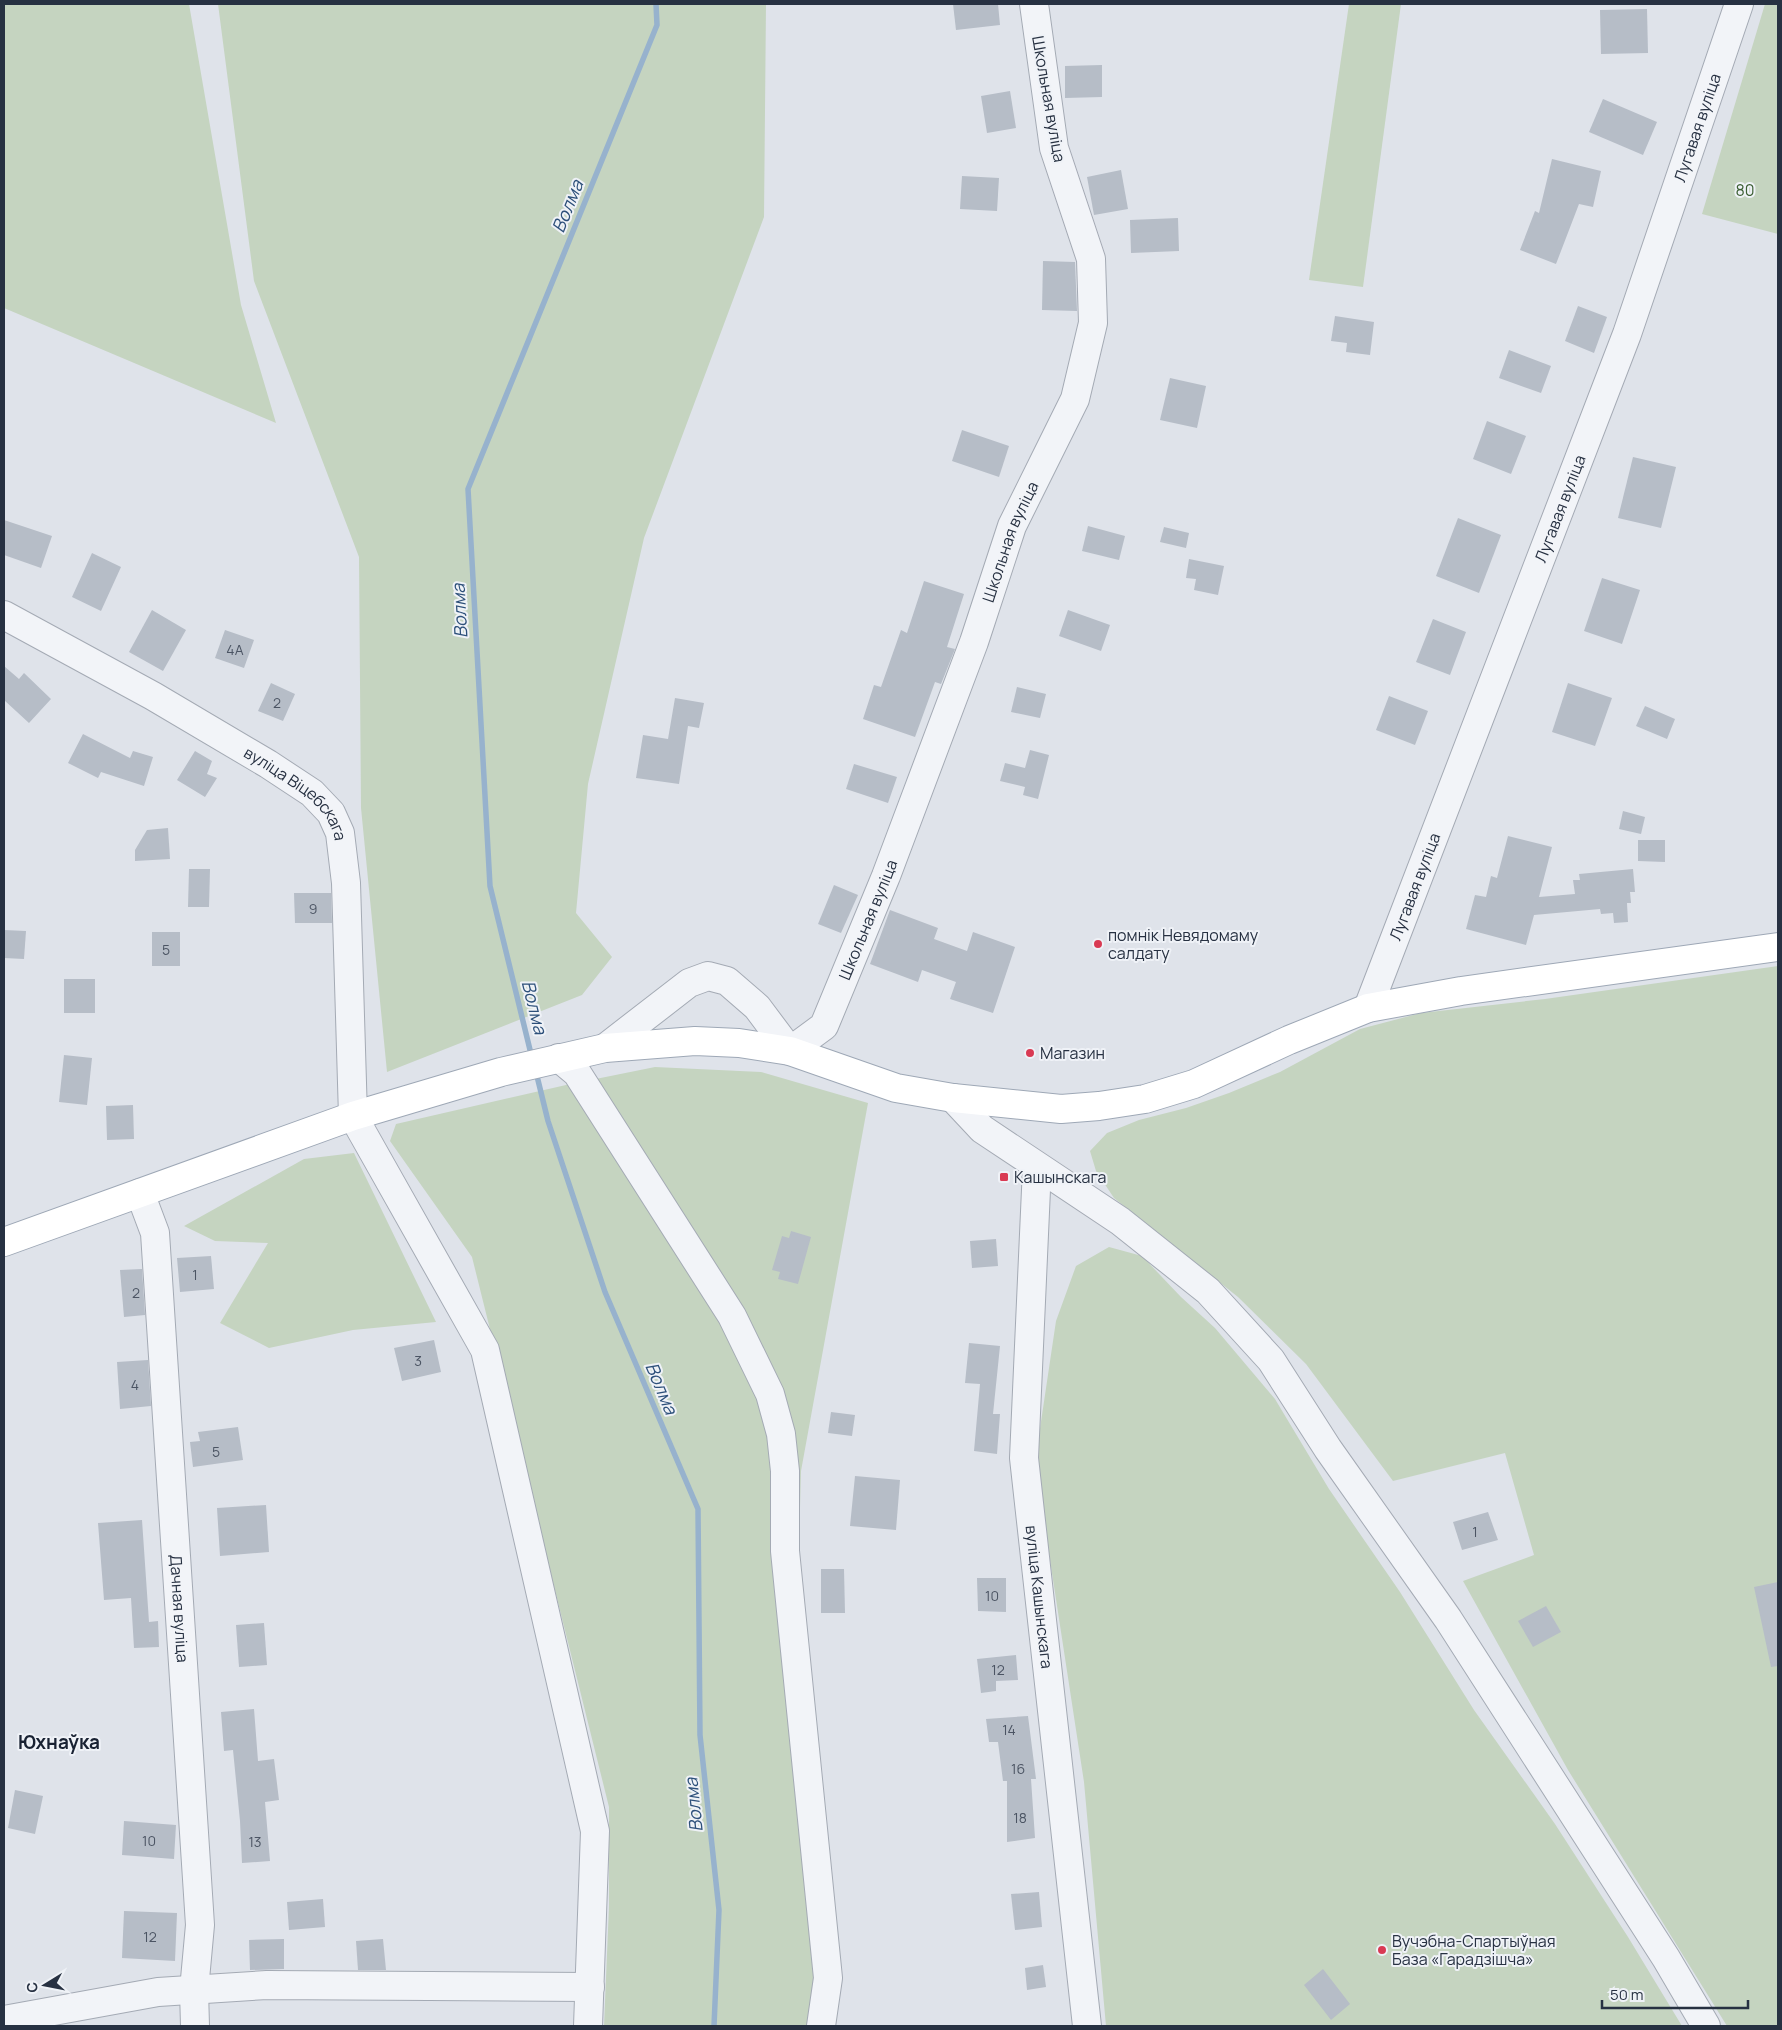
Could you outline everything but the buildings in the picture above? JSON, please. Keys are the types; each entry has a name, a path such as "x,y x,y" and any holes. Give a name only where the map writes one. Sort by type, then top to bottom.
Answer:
{"main road":[{"path":"4,1242 353,1116 501,1072 605,1048 694,1041 739,1043 790,1051 896,1088 954,1098 1061,1109 1145,1099 1194,1084 1289,1040 1368,1008 1462,991 1778,947"}],"street":[{"name":"Школьная вуліца","path":"824,1026 890,866 974,642 1012,526 1075,399 1093,323 1091,260 1054,148 1034,4"},
{"name":"Лугавая вуліца","path":"1368,1008 1627,334 1740,4"},
{"name":"вуліца Віцебскага","path":"4,615 153,696 268,764 312,794 330,813 340,833 344,855 353,1116"},
{"path":"605,1048 689,982 708,976 727,981 742,994 756,1007 790,1051 824,1026 839,1068"},
{"path":"559,1058 577,1073 732,1316 770,1394 781,1434 785,1471 785,1551 828,1978 821,2026"},
{"path":"954,1098 982,1129 1036,1167 1120,1220 1208,1291 1271,1360 1328,1449 1448,1619 1666,1958 1706,2026"},
{"path":"353,1116 485,1350 595,1831 588,2026"},
{"name":"вуліца Кашынскага","path":"1036,1167 1024,1458 1087,2026"},
{"name":"Дачная вуліца","path":"140,1193 155,1233 200,1926 194,1990 195,2026"},
{"path":"4,2020 158,1992 267,1985 590,1987"}],"green space":[{"path":"4,4 189,4 241,305 276,423 4,308"},
{"path":"218,4 766,4 764,217 644,538 588,784 576,913 612,957 582,995 387,1072 361,808 359,557 254,281"},
{"path":"1349,4 1401,4 1363,287 1309,280"},
{"name":"80","path":"1765,4 1778,4 1778,234 1702,214"},
{"path":"1778,966 1778,2026 1727,2026 1568,1770 1463,1581 1534,1555 1505,1453 1393,1481 1306,1364 1238,1297 1114,1198 1096,1171 1090,1151 1107,1133 1139,1120 1186,1108 1229,1093 1280,1072 1360,1029 1421,1013 1545,999"},
{"path":"655,1067 761,1072 868,1103 801,1471 796,1656 818,1981 810,2026 604,2026 609,1906 609,1807 472,1257 390,1141 396,1124 566,1085"},
{"path":"354,1153 436,1322 353,1330 269,1348 220,1323 268,1243 215,1241 184,1226 304,1159"},
{"path":"1109,1247 1142,1256 1181,1297 1215,1328 1275,1399 1329,1489 1400,1592 1474,1710 1555,1824 1628,1937 1682,2026 1106,2026 1084,1782 1035,1462 1056,1321 1076,1266"}],"waterway":[{"name":"Волма","path":"532,1058 490,886 468,489 657,25 656,4"},
{"name":"Волма","path":"536,1072 548,1121 605,1292 698,1509 700,1735 719,1910 714,2026"}],"place":[{"name":"помнік Невядомаму салдату","path":"1098,944"},
{"name":"Магазин","path":"1030,1053"},
{"name":"Кашынскага","path":"1004,1177"},
{"name":"Вучэбна-Спартыўная База «Гарадзішча»","path":"1382,1950"}],"district":[{"name":"Юхнаўка","path":"59,1742"}]}
